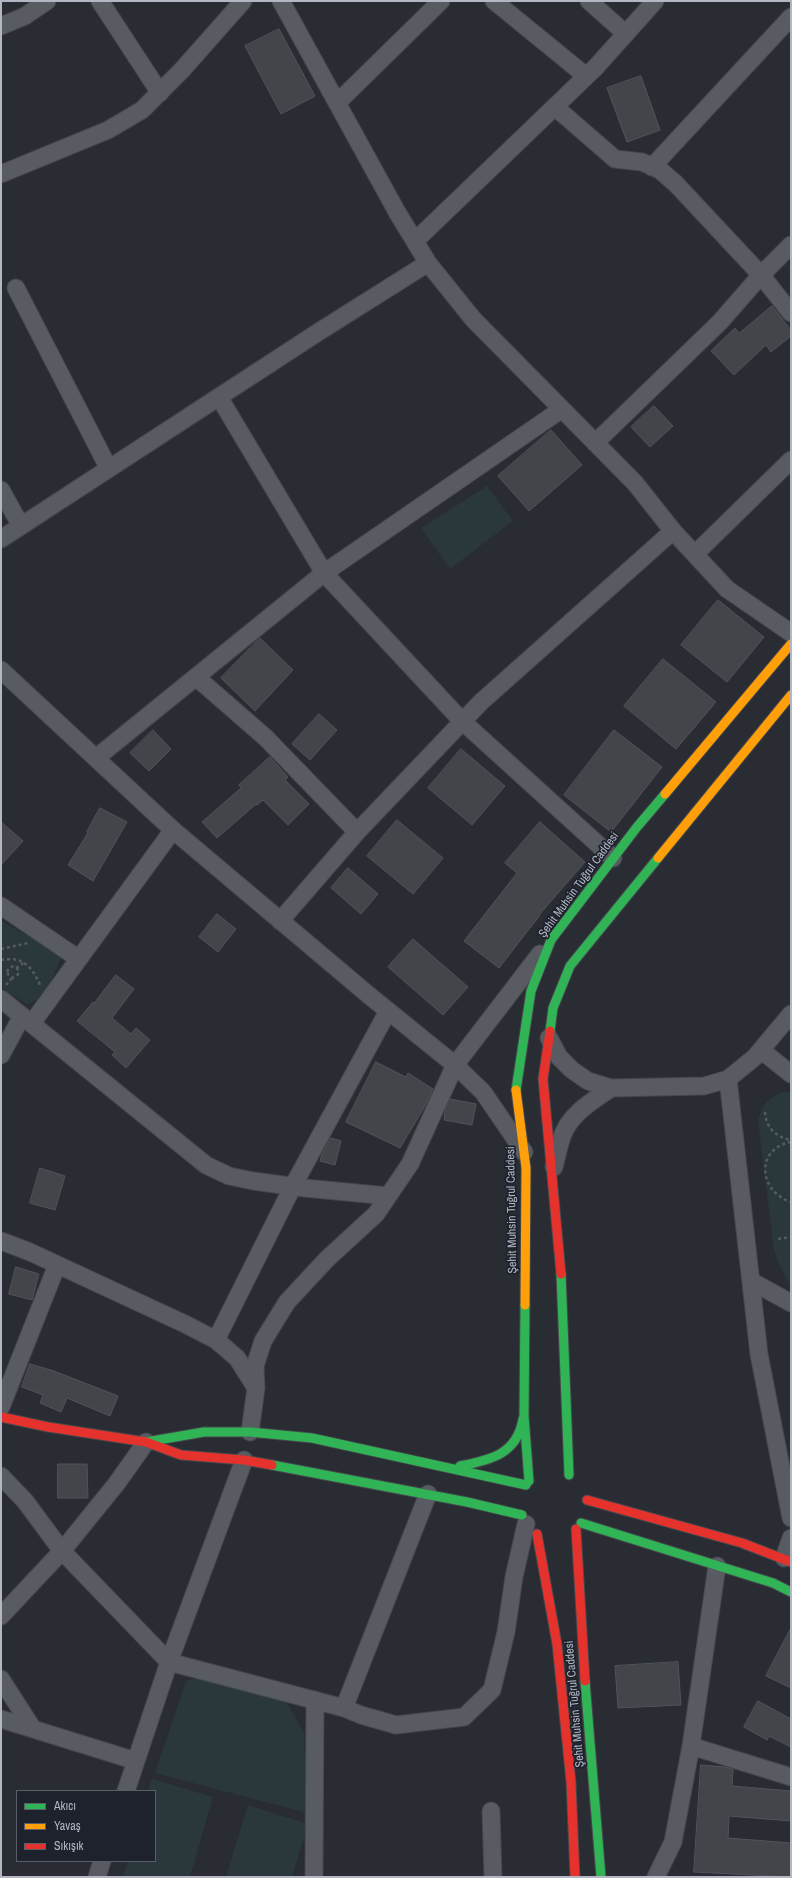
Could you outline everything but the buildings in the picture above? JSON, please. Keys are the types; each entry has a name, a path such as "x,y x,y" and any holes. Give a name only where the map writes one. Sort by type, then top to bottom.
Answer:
{"main road":[{"name":"Şehit Muhsin Tuğrul Caddesi","path":"526,1486 524,1416 525,1154 516,1086 531,991 552,940 613,858 637,827 791,644"},
{"path":"577,1481 564,1473 563,1295 543,1079 553,1008 570,966 791,695"},
{"path":"453,1468 491,1460 501,1455 518,1436 524,1416"},
{"path":"1,1417 48,1427 146,1442 181,1455 244,1460 428,1494 528,1524 549,1538"},
{"path":"146,1442 204,1432 250,1432 312,1438 453,1468 526,1486 539,1474"},
{"path":"568,1535 579,1526 586,1503 742,1543 787,1560"},
{"name":"Şehit Muhsin Tuğrul Caddesi","path":"520,1505 528,1524 557,1644 571,1782 573,1865 575,1877"},
{"name":"Şehit Muhsin Tuğrul Caddesi","path":"579,1526 581,1636 601,1877"},
{"path":"579,1526 772,1583 791,1592"},
{"path":"567,1877 573,1865"}],"street":[{"path":"1,26 25,16 47,1"},
{"path":"100,1 160,93"},
{"path":"1,174 108,130 142,110 182,70 243,1"},
{"path":"282,1 397,212 428,263 473,319 635,482 673,531 727,589 791,634"},
{"path":"338,102 441,1"},
{"path":"494,1 586,76"},
{"path":"589,1 626,34"},
{"path":"415,241 555,107 626,34 655,1"},
{"path":"652,167 791,16"},
{"path":"555,107 615,159 642,162 660,170 676,184 761,275 791,313"},
{"path":"595,443 720,322 761,275 791,245"},
{"path":"1,539 428,263"},
{"path":"16,288 109,469"},
{"path":"219,397 324,573 462,721 613,858"},
{"path":"96,758 324,573 562,409"},
{"path":"695,554 791,460"},
{"path":"1,490 21,526"},
{"path":"280,921 358,832 481,702 673,531"},
{"path":"1,670 173,830 280,921 455,1065 483,1092 525,1154"},
{"path":"196,677 266,738 358,832"},
{"path":"1,1055 27,1019 79,959 173,830"},
{"path":"1,906 79,959"},
{"path":"250,1432 256,1388 255,1366 262,1341 288,1302 327,1260 376,1214 410,1164 455,1065 552,940"},
{"path":"4,991 27,1019 206,1165 229,1176 293,1186 388,1196"},
{"path":"216,1340 293,1186 388,1011"},
{"path":"549,1038 559,1057 572,1070 588,1082 611,1088 704,1086 728,1079 755,1057 791,1014"},
{"path":"761,1050 791,1074"},
{"path":"728,1079 760,1354 791,1518"},
{"path":"552,1175 563,1133 571,1120 581,1109 611,1088"},
{"path":"1,1241 57,1265 216,1340 237,1358 256,1388"},
{"path":"1,1408 57,1265"},
{"path":"751,1281 791,1303"},
{"path":"1,1616 62,1551 117,1483 146,1442"},
{"path":"126,1790 169,1662 244,1460"},
{"path":"1,1476 25,1501 62,1551 169,1662 344,1708 361,1715 396,1725 464,1717 492,1690 506,1632 514,1577 528,1524"},
{"path":"344,1708 428,1494"},
{"path":"787,1560 791,1538"},
{"path":"656,1877 673,1842 691,1746 717,1566"},
{"path":"1,1679 33,1729"},
{"path":"314,1877 315,1700"},
{"path":"1,1719 136,1761"},
{"path":"691,1746 791,1777"},
{"path":"491,1811 493,1877"},
{"path":"97,1877 102,1862"}],"path":[{"path":"1,949 34,942 28,938"},
{"path":"1,960 12,959 25,961 31,967 40,985"},
{"path":"12,978 8,974 8,970 11,967 16,968 25,961"},
{"path":"4,991 12,978 15,978 19,974 16,968"},
{"path":"36,990 44,979"},
{"path":"765,1112 766,1122 780,1138 791,1141"},
{"path":"791,1141 783,1143 775,1149 769,1156 765,1166 768,1185 782,1199 791,1202"},
{"path":"778,1239 791,1237"}],"shaded area":[{"path":"487,486 513,521 450,569 421,528"},
{"path":"1,921 62,955 51,982 37,1000 27,1004 1,988"},
{"path":"783,1092 791,1092 791,1286 780,1267 774,1250 758,1121 763,1106 773,1097"},
{"path":"199,1677 287,1703 304,1732 307,1813 155,1773 186,1681"},
{"path":"152,1779 213,1797 190,1877 123,1877 128,1862 156,1862 156,1790 148,1790"},
{"path":"248,1805 308,1824 292,1877 226,1877"}],"traffic: fast":[{"path":"516,1090 531,991 551,940 637,827 665,794"},
{"path":"550,1031 553,1008 570,966 658,858"},
{"path":"561,1274 569,1475"},
{"path":"525,1305 524,1416 529,1481"},
{"path":"460,1466 492,1458 509,1448 520,1431 523,1419"},
{"path":"146,1442 204,1432 250,1432 312,1438 526,1485"},
{"path":"272,1465 467,1502 522,1515"},
{"path":"581,1523 773,1583 791,1592"},
{"path":"585,1681 601,1877"}],"traffic: slow":[{"path":"665,794 791,644"},
{"path":"658,858 791,695"},
{"path":"516,1090 526,1168 525,1305"}],"traffic: jam":[{"path":"550,1031 543,1079 561,1274"},
{"path":"1,1417 48,1427 146,1442 181,1455 244,1460 272,1465"},
{"path":"587,1500 742,1543 791,1562"},
{"path":"576,1529 585,1681"},
{"path":"537,1534 557,1644 571,1782 575,1877"}]}
